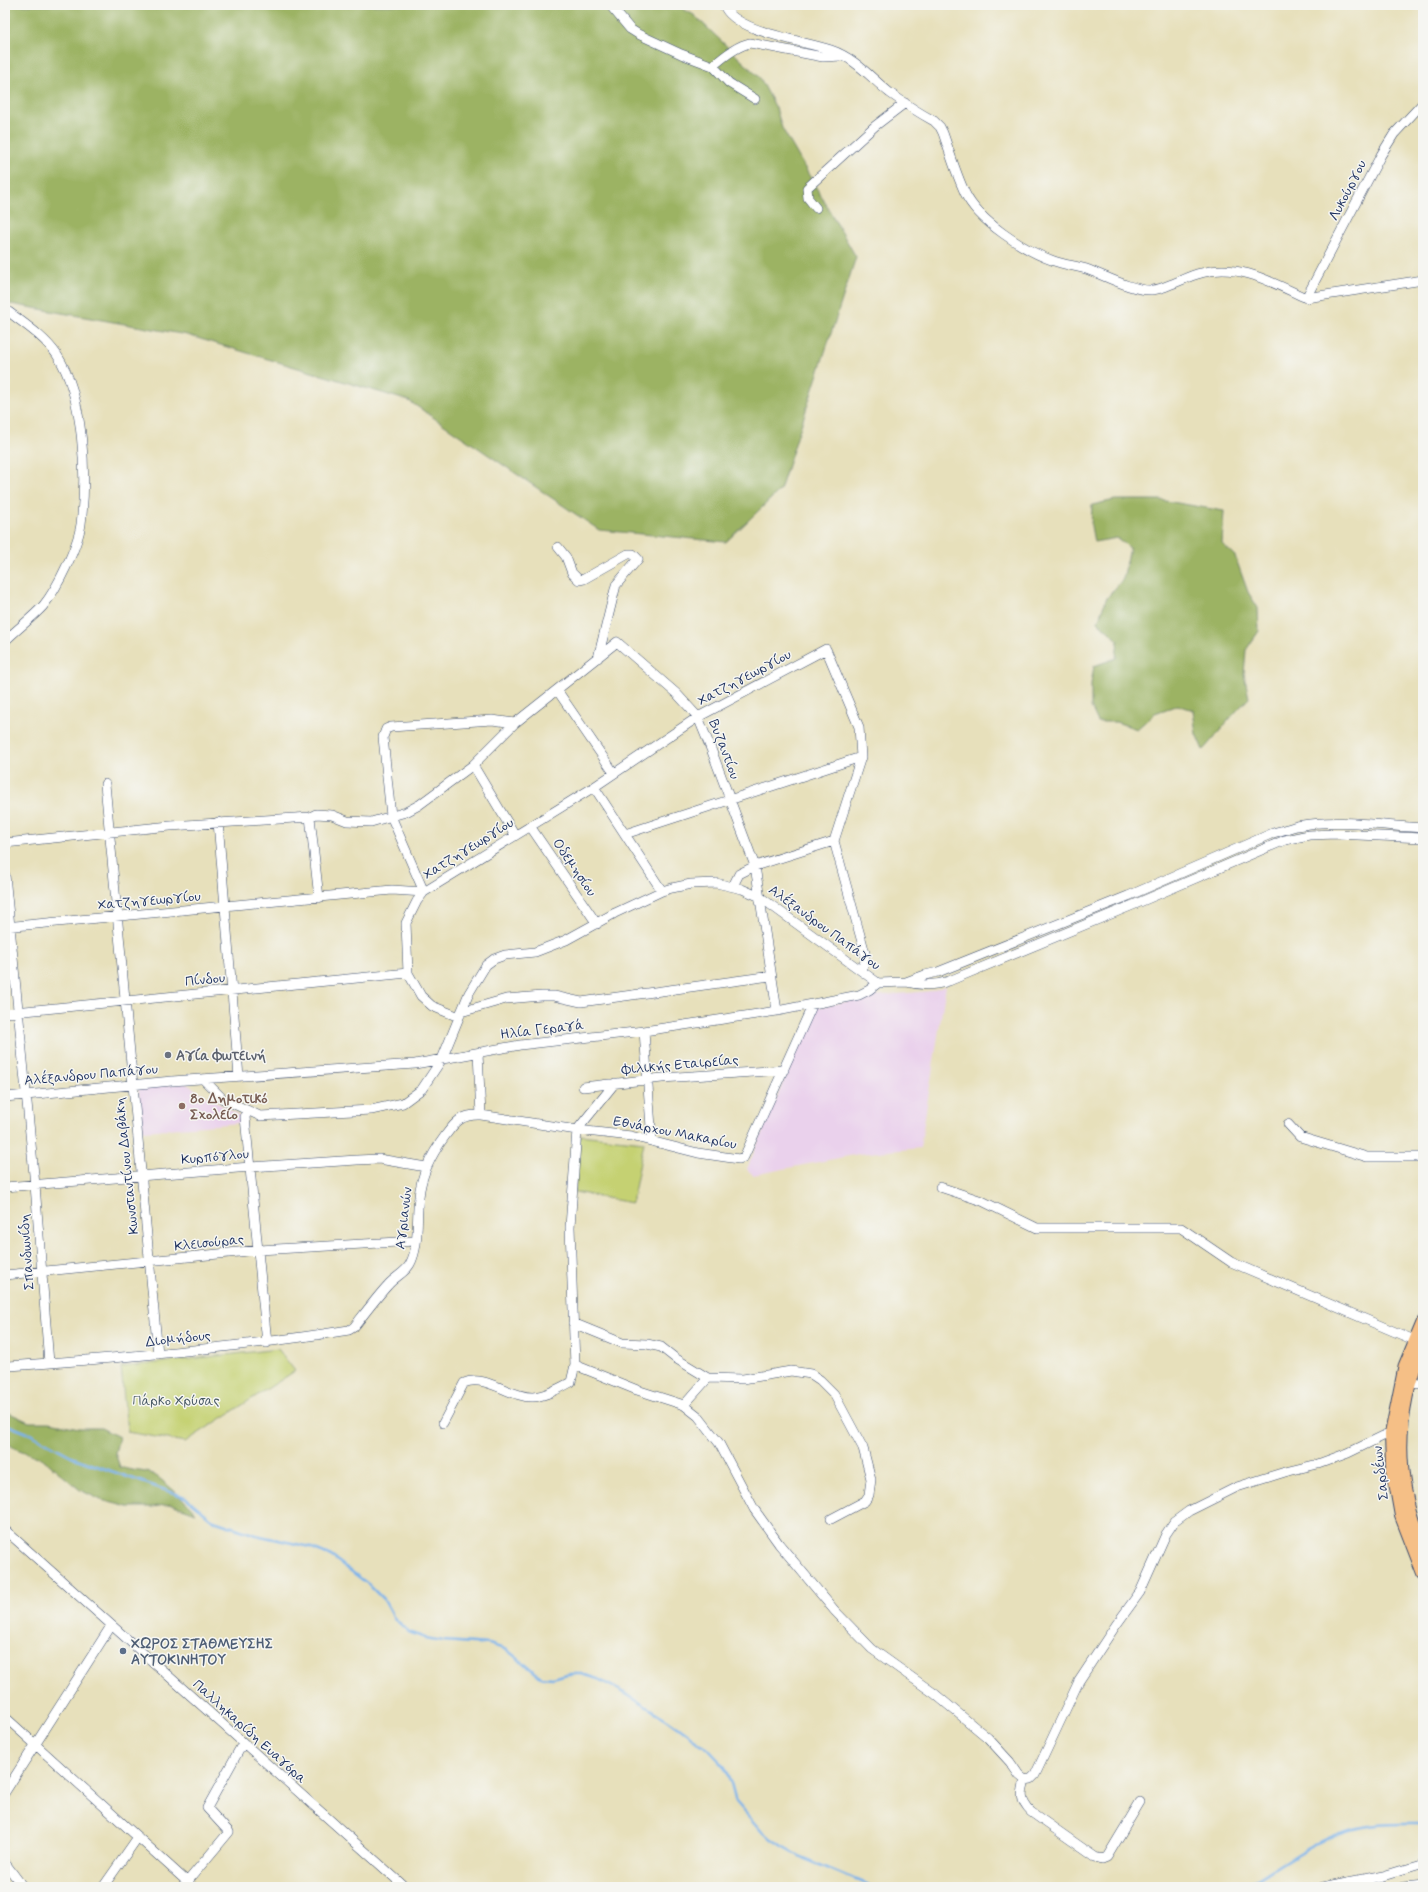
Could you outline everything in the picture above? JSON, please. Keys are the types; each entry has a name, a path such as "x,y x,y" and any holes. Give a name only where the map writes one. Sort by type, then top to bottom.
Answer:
{"main road":[{"name":"Σαρδέων","path":"1423,1322 1419,1343 1405,1383 1395,1434 1392,1466 1401,1516 1423,1573"},
{"name":"Σαρδέων","path":"1395,1434 1406,1498 1423,1549"}],"street":[{"path":"610,5 630,29 682,54 713,66 729,83 755,99"},
{"path":"724,5 730,15 744,24 776,36 831,50 845,56 940,127 965,194 976,208 995,227 1028,251 1140,288 1153,290 1200,272 1227,269 1251,274 1306,298 1423,280"},
{"path":"713,66 723,57 743,45 750,43 823,57 845,56"},
{"path":"816,208 808,198 807,188 875,126 906,103"},
{"name":"Λυκούργου","path":"1306,298 1381,155 1394,134 1423,103"},
{"path":"5,309 36,332 56,355 67,377 76,404 82,439 83,476 81,525 74,548 58,582 43,605 5,641"},
{"path":"5,843 110,831 218,822 310,817 316,814 332,815 347,821 371,822 406,812 419,805 473,765 515,723 598,658 616,585 638,559 633,554 628,554 584,579 579,580 572,573 566,557 558,547"},
{"name":"Βυζαντίου","path":"598,658 617,642 677,694 698,717 755,866 771,976 778,1011"},
{"name":"Χατζηγεωργίου","path":"7,927 392,890 424,892 594,787 614,772 698,717 826,649 859,727 861,757"},
{"path":"557,690 614,772"},
{"path":"515,723 492,720 391,727 386,729 383,737 391,816 424,892 417,901 406,923 405,934 408,972 421,996 426,1001 432,1006 460,1014 506,999 554,996 581,1002 771,976"},
{"path":"625,834 861,757"},
{"path":"861,757 834,841 866,953 862,970"},
{"path":"473,765 515,835"},
{"name":"Κωνσταντίνου Δαβάκη","path":"105,784 158,1354"},
{"path":"594,787 662,891"},
{"path":"310,817 319,898"},
{"path":"218,822 239,1077"},
{"path":"906,982 925,974 938,972 1106,904 1273,833 1290,828 1320,823 1423,828"},
{"name":"Οδεμησίου","path":"530,826 597,924"},
{"path":"878,983 906,982 926,985 949,981 1133,906 1285,840 1309,835 1336,834 1423,838"},
{"path":"733,886 739,874 755,866 834,841"},
{"name":"Σπανδωνίδη","path":"5,875 7,927 18,1012 35,1186 49,1363"},
{"name":"Αλέξανδρου Παπάγου","path":"5,1097 133,1084 204,1080 223,1099 247,1112 260,1116 371,1110 403,1103 422,1089 442,1059 460,1014 479,975 486,965 494,958 504,955 535,952 566,940 615,913 662,891 703,884 716,883 733,886 760,896 878,983"},
{"name":"Πίνδου","path":"5,1013 126,1002 408,972"},
{"name":"Ηλία Γεραγά","path":"204,1080 415,1064 520,1045 644,1032 778,1011 859,995 878,983"},
{"name":"Εθνάρχου Μακαρίου","path":"481,1114 577,1130 631,1136 698,1153 739,1159 744,1158 813,1004"},
{"path":"644,1032 652,1142"},
{"path":"478,1053 481,1114"},
{"name":"Φιλικής Εταιρείας","path":"577,1130 615,1083 784,1070"},
{"path":"584,1087 615,1083"},
{"path":"247,1112 245,1117 267,1343"},
{"name":"Αγριανών","path":"349,1330 354,1327 388,1285 410,1266 415,1241 418,1198 426,1167 437,1147 454,1124 462,1118 470,1114 481,1114"},
{"path":"1288,1124 1300,1137 1367,1157 1423,1157"},
{"path":"443,1423 464,1383 471,1380 477,1380 504,1390 533,1397 556,1390 572,1382 575,1365 570,1227 577,1130"},
{"name":"Κυρπόγλου","path":"5,1187 35,1186 250,1167 378,1159 426,1167"},
{"path":"940,1188 982,1201 1037,1228 1181,1228 1231,1262 1419,1343"},
{"name":"Κλεισούρας","path":"5,1275 150,1262 258,1250 415,1241"},
{"path":"573,1323 622,1344 647,1344 661,1347 675,1358 708,1378 743,1379 791,1371 811,1374 828,1387 834,1394 863,1448 867,1458 871,1479 868,1495 865,1501 831,1519"},
{"name":"Διομήδους","path":"9,1366 158,1354 267,1343 349,1330"},
{"path":"575,1365 630,1388 684,1405 698,1416 719,1443 754,1509 784,1550 835,1612 872,1648 935,1694 988,1738 1025,1780 1032,1779 1035,1775 1079,1681 1140,1592 1160,1547 1174,1522 1189,1511 1238,1487 1285,1472 1318,1464 1395,1434"},
{"path":"684,1405 708,1378"},
{"path":"1405,1383 1423,1384"},
{"name":"Παλληκαρίδη Ευαγόρα","path":"5,1530 405,1887"},
{"path":"5,1792 111,1626"},
{"path":"5,1717 190,1884 229,1832 207,1808 243,1743"},
{"path":"1025,1780 1022,1791 1023,1804 1031,1812 1095,1857 1102,1859 1107,1857 1140,1802"},
{"path":"103,1887 138,1837"},
{"path":"5,1863 23,1887"},
{"path":"1323,1887 1402,1870 1423,1863"},
{"path":"1403,1887 1423,1885"}],"shaded area":[{"path":"946,986 920,1148 859,1154 753,1175 747,1169 814,1008 875,996 931,991"},
{"name":"8ο Δημοτικό Σχολείο","path":"185,1083 238,1115 242,1118 242,1121 240,1123 143,1131 138,1088"}],"green space":[{"path":"5,5 676,5 694,15 760,78 776,108 782,128 856,257 780,490 726,542 599,530 409,401 187,335 5,303"},
{"path":"1115,500 1160,500 1224,511 1222,544 1235,556 1248,592 1258,608 1259,631 1246,650 1244,674 1249,698 1203,750 1196,734 1193,710 1178,705 1155,713 1137,729 1116,722 1098,722 1091,707 1091,684 1094,666 1116,658 1118,640 1098,622 1106,599 1123,579 1130,548 1117,538 1094,542 1091,526 1092,505"},
{"path":"580,1135 644,1142 632,1203 575,1192"},
{"name":"Πάρκο Χρύσας","path":"278,1349 295,1371 185,1442 127,1432 121,1367"},
{"path":"5,1411 29,1422 50,1422 79,1428 101,1428 119,1437 115,1453 120,1467 154,1475 174,1491 196,1513 171,1504 153,1507 128,1507 101,1500 80,1490 43,1459 14,1448 5,1441"}],"waterway":[{"path":"5,1424 30,1434 77,1459 185,1497 214,1521 256,1535 310,1547 331,1556 368,1584 384,1600 394,1618 409,1632 425,1638 443,1641 489,1644 507,1650 541,1677 553,1678 567,1674 581,1674 598,1679 621,1691 668,1720 708,1749 724,1766 731,1783 736,1802 763,1833 803,1858 873,1887"},
{"path":"1245,1887 1301,1852 1346,1831 1376,1825 1420,1824"}],"place":[{"name":"Αγία Φωτεινή","path":"168,1055"},
{"name":"8ο Δημοτικό Σχολείο","path":"182,1106"},
{"name":"ΧΩΡΟΣ ΣΤΑΘΜΕΥΣΗΣ ΑΥΤΟΚΙΝΗΤΟΥ","path":"123,1651"}]}
